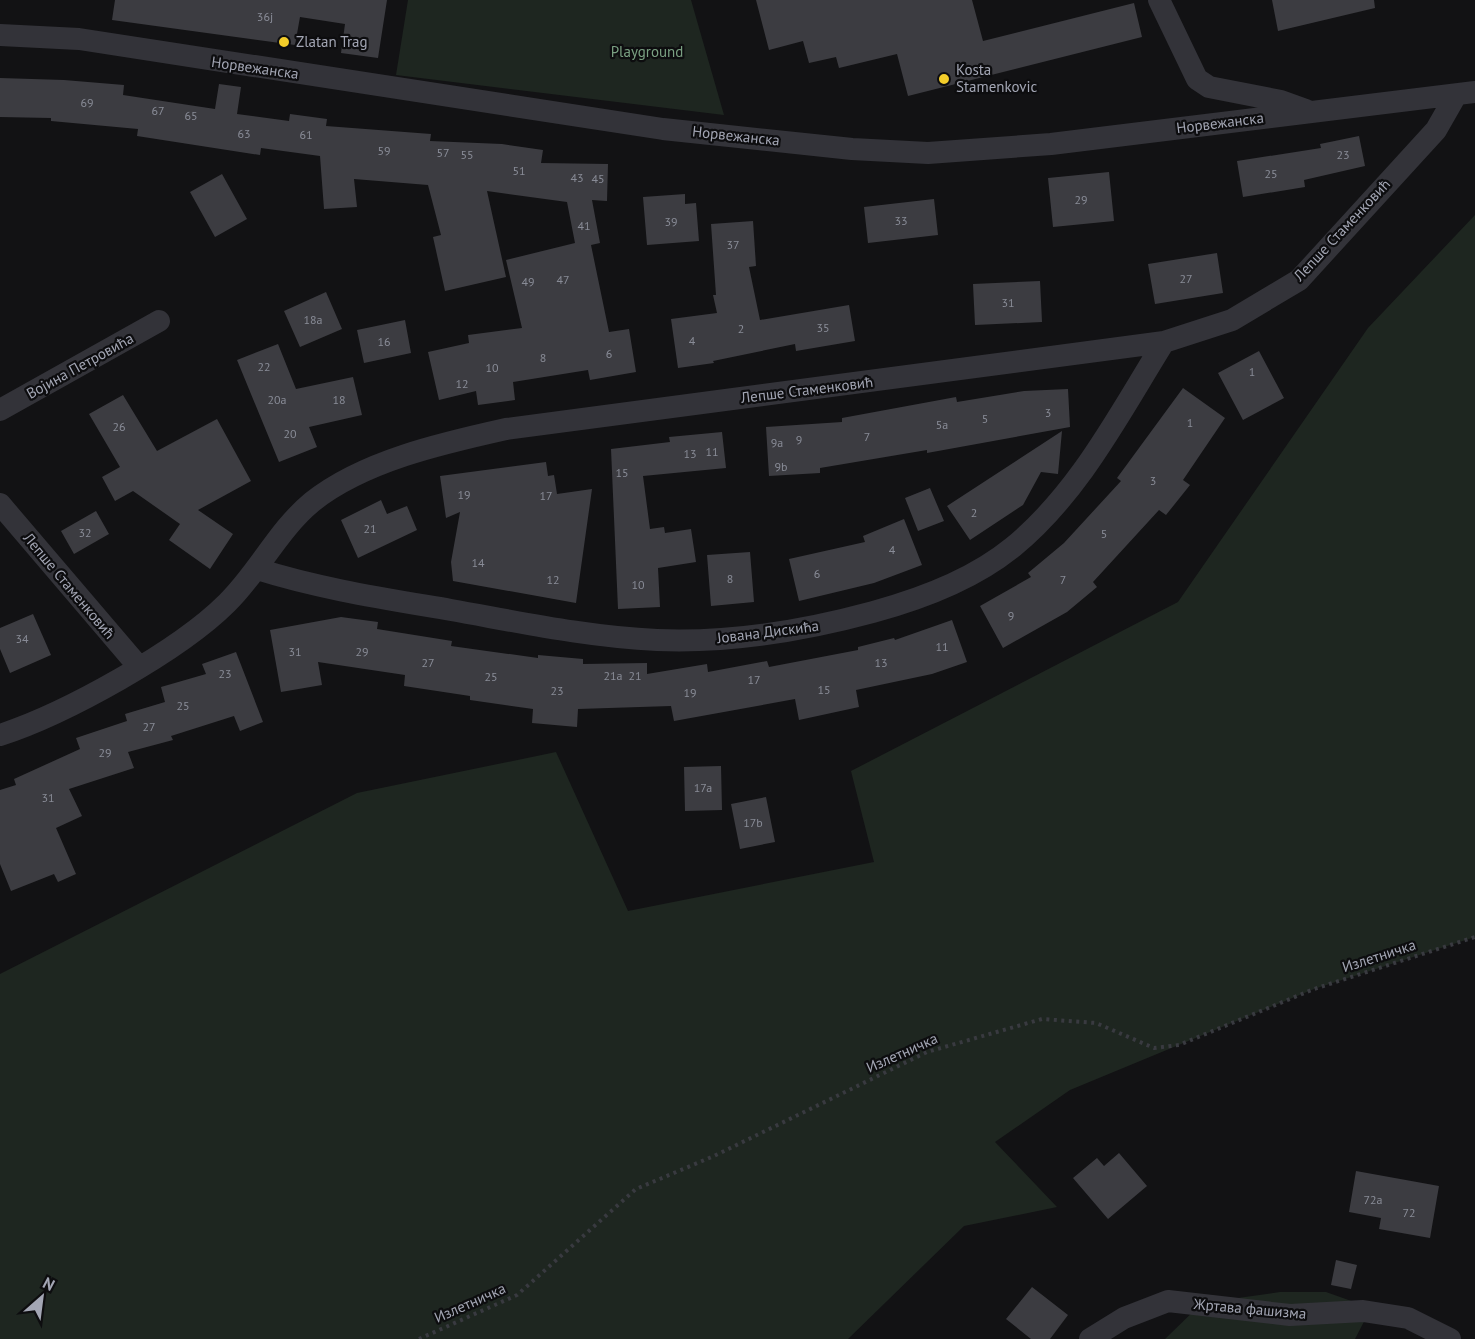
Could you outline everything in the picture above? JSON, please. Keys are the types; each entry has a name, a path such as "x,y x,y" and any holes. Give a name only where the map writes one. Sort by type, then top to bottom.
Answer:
{"street":[{"path":"1159,0 1197,79 1209,87 1281,101 1312,112"},
{"name":"Норвежанска","path":"0,35 79,39 663,129 852,149 928,153 1051,144 1466,93"},
{"name":"Лепше Стаменковић","path":"0,735 21,728 139,667 205,623 258,569 290,525 310,503 337,485 443,443 506,429 1164,342 1232,320 1299,280 1436,130 1466,93"},
{"name":"Војина Петровића","path":"0,410 159,321"},
{"name":"Јована Дискића","path":"258,569 286,578 423,605 604,635 657,640 719,639 819,627 904,604 943,588 1011,549 1036,527 1089,463 1164,342"},
{"name":"Лепше Стаменковић","path":"0,504 139,667"},
{"name":"Жртава фашизма","path":"1090,1339 1124,1318 1168,1301 1290,1315 1363,1311 1408,1318 1450,1339"}],"path":[{"name":"Излетничка","path":"419,1339 517,1295 636,1189 714,1156 927,1052 1042,1019 1096,1023 1154,1048 1179,1045 1314,989 1475,937"}],"green space":[{"name":"Playground","path":"408,0 691,0 724,115 396,75"},
{"path":"1475,215 1475,937 1314,989 1070,1090 995,1142 1057,1207 964,1226 848,1339 0,1339 0,974 357,793 556,752 628,911 874,862 851,771 1178,602 1368,328"},
{"path":"1280,1292 1326,1292 1371,1308 1355,1339 1165,1339 1202,1303"}],"building":[{"path":"115,0 387,0 378,58 341,53 345,24 300,17 295,45 112,20"},
{"path":"756,0 972,0 983,41 1134,3 1142,37 908,96 897,54 839,68 836,57 809,63 803,41 769,50"},
{"path":"1272,0 1374,0 1375,8 1278,31"},
{"path":"0,78 124,85 123,95 215,109 219,84 241,87 237,114 289,121 290,114 327,119 326,126 431,134 430,141 502,144 543,150 541,163 608,164 607,201 592,200 600,243 591,245 609,332 629,329 636,372 590,380 588,370 513,382 515,400 478,405 476,391 439,400 428,352 469,343 468,335 522,328 506,260 575,243 567,202 487,191 506,277 445,291 433,237 441,235 428,185 354,179 357,207 324,209 320,156 261,148 260,155 137,136 138,129 51,121 51,118 0,117"},
{"path":"1359,136 1365,166 1304,180 1305,187 1243,197 1237,161 1321,148 1320,144"},
{"path":"1109,172 1114,221 1053,227 1048,178"},
{"path":"222,174 247,219 215,237 190,192"},
{"path":"685,194 685,204 696,203 699,241 647,245 643,197"},
{"path":"934,199 938,235 868,243 864,207"},
{"path":"753,221 756,266 749,267 760,320 849,305 855,341 796,351 795,344 713,361 714,363 678,368 671,319 717,313 713,295 716,295 711,224"},
{"path":"1217,253 1223,293 1155,304 1148,264"},
{"path":"1040,281 1042,322 975,325 973,284"},
{"path":"326,292 342,329 300,347 284,311"},
{"path":"405,320 411,353 364,363 357,330"},
{"path":"278,344 296,389 353,377 362,415 309,427 317,447 279,462 237,360"},
{"path":"1259,351 1284,398 1243,420 1218,373"},
{"path":"1183,388 1225,418 1183,480 1190,485 1166,515 1159,510 1093,582 1097,587 1067,612 1003,648 980,606 1031,577 1028,573 1064,543 1121,481 1117,478"},
{"path":"1068,389 1070,427 927,453 927,450 820,468 820,473 769,476 766,427 842,422 842,418 956,397 957,402 1024,391"},
{"path":"123,395 157,451 217,419 251,481 198,510 233,534 210,569 169,540 180,524 133,491 115,501 102,477 120,467 89,414"},
{"path":"1062,431 1058,474 1041,472 1023,505 970,540 947,506"},
{"path":"722,432 726,468 643,476 650,529 664,527 665,533 691,529 696,562 658,568 660,607 618,609 611,449 670,442 669,437"},
{"path":"546,462 548,476 554,475 557,494 592,489 576,603 453,581 451,562 460,512 446,518 440,476"},
{"path":"930,488 944,521 918,531 905,498"},
{"path":"381,500 387,514 407,506 417,530 358,558 341,520"},
{"path":"96,511 109,534 74,554 61,531"},
{"path":"904,519 922,565 874,583 799,601 789,559 865,542 863,536"},
{"path":"750,552 754,602 711,606 707,555"},
{"path":"33,614 51,655 10,673 0,649 0,628"},
{"path":"341,617 378,622 377,629 452,641 451,646 538,658 538,655 583,659 583,664 647,663 647,674 707,664 708,672 767,661 769,667 858,650 858,647 894,638 895,640 952,620 967,662 932,674 856,690 859,707 799,720 795,699 674,721 671,706 578,709 577,727 532,723 533,709 470,700 470,696 404,686 405,675 318,662 322,685 281,692 270,630"},
{"path":"236,652 263,722 240,731 234,716 171,736 173,740 128,752 134,768 69,789 82,816 56,828 76,874 58,882 54,874 11,891 0,864 0,790 16,785 14,779 80,749 76,738 127,721 125,714 165,702 161,687 206,674 202,664"},
{"path":"721,766 722,810 685,811 684,767"},
{"path":"766,797 775,842 740,849 731,804"},
{"path":"1119,1153 1147,1186 1108,1219 1073,1178 1097,1158 1104,1166"},
{"path":"1356,1171 1439,1186 1430,1238 1379,1229 1381,1218 1349,1212"},
{"path":"1336,1260 1357,1265 1351,1289 1331,1285"},
{"path":"1032,1287 1068,1315 1050,1339 1031,1339 1006,1319"}],"place":[{"name":"Zlatan Trag","path":"284,42"},
{"name":"Kosta Stamenkovic","path":"944,79"}]}
